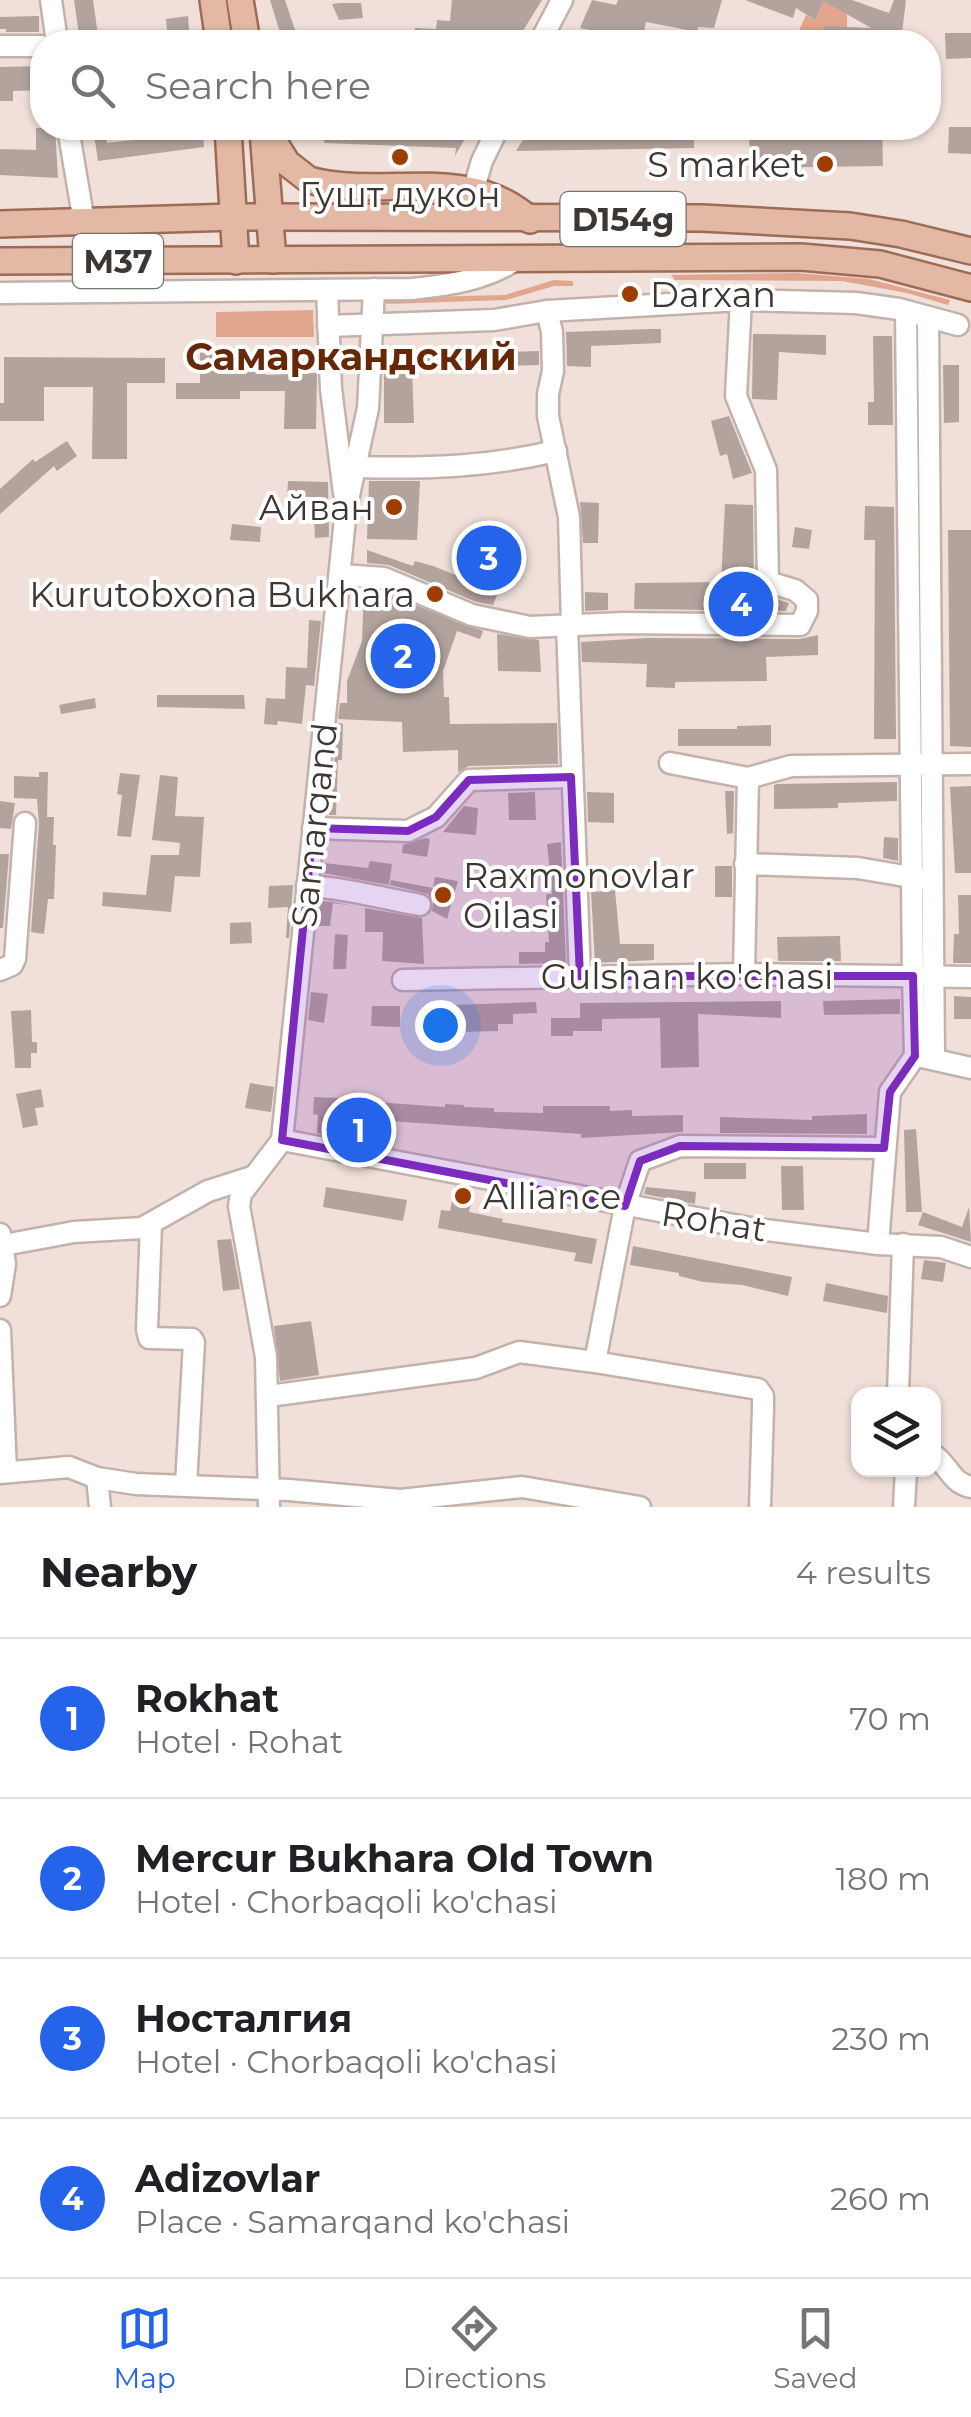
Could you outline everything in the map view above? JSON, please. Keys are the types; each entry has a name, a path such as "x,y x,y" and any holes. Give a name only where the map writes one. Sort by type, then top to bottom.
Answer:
{"main road":[{"path":"213,0 217,30"},
{"path":"240,0 245,30"},
{"path":"229,140 236,261"},
{"path":"265,140 273,260"},
{"path":"272,140 287,164 308,180 473,189 513,204 530,220"},
{"name":"M37","path":"0,224 272,217"},
{"name":"D154g","path":"272,217 810,222 889,231 965,246"},
{"name":"D154g","path":"273,260 753,256 850,260 910,270 971,288"},
{"name":"M37","path":"0,261 273,260"}],"street":[{"path":"52,0 56,30"},
{"path":"546,30 562,0"},
{"path":"0,46 30,46"},
{"path":"70,140 84,222"},
{"path":"464,218 493,140"},
{"path":"0,293 374,289 458,282 501,270 518,259"},
{"name":"Samarqand","path":"282,1140 346,510 368,408 374,289"},
{"name":"Samarqand","path":"327,290 330,389 346,510"},
{"path":"328,326 494,320 548,311 740,310 856,303 906,310 958,325"},
{"path":"342,574 384,578 498,622 530,627 623,622 800,625 807,600 795,590 768,582 766,470 736,396 740,310"},
{"path":"878,1244 890,1092 924,1057 923,976 912,876 906,310"},
{"path":"548,311 554,371 548,416 569,517 572,777 580,976"},
{"path":"923,976 934,880 928,317"},
{"path":"356,468 499,464 556,451"},
{"path":"670,764 748,778 791,766 971,764"},
{"path":"313,828 408,832 436,817 469,780 572,777"},
{"path":"744,974 748,778"},
{"path":"0,970 12,965 15,959 24,823"},
{"path":"746,864 816,864 934,880"},
{"path":"306,886 359,891 420,905"},
{"name":"Gulshan ko'chasi","path":"402,980 744,974 971,976"},
{"path":"924,1057 971,1068"},
{"path":"270,1498 266,1358 240,1216 242,1194 282,1140"},
{"name":"Rohat","path":"282,1140 750,1228 878,1244 941,1247 971,1257"},
{"path":"596,1362 625,1206 640,1161 680,1146 884,1148"},
{"path":"0,1296 2,1239 142,1228 208,1191 252,1178"},
{"path":"152,1224 146,1328 150,1338 194,1342 186,1485"},
{"path":"898,1387 898,1312 904,1244"},
{"path":"0,1330 3,1472 69,1467 97,1478 186,1485 270,1498 426,1503 522,1486 560,1500 640,1507"},
{"path":"269,1396 476,1368 519,1352 758,1389 763,1396 760,1507"},
{"path":"941,1459 953,1480 971,1487"},
{"path":"904,1507 906,1477"},
{"path":"97,1478 100,1507"}],"highlighted area":[{"path":"571,777 580,976 913,976 915,1056 890,1092 884,1148 680,1146 640,1161 625,1206 282,1140 313,828 408,831 436,817 469,780"}],"shaded area":[{"path":"843,0 839,9 847,14 847,27 799,30 806,15 815,20 824,1"},
{"path":"797,273 869,279 950,300 948,305 842,281 675,280 671,275"},
{"path":"554,280 573,281 573,286 554,286 506,300 387,304 384,298 505,295"},
{"path":"313,310 314,337 216,337 216,312"}],"building":[{"path":"74,0 93,0 97,30 78,30"},
{"path":"270,0 285,0 295,30 279,30"},
{"path":"452,0 542,0 523,30 415,30 436,29 437,20 450,21"},
{"path":"592,0 616,5 618,0 722,0 714,28 688,30 646,22 644,30 580,28"},
{"path":"745,0 852,0 889,13 894,0 906,0 902,30 824,30 824,26 871,28 824,1 815,20 796,8 793,18"},
{"path":"361,3 363,18 339,20 332,4"},
{"path":"39,16 39,30 6,32 0,29 0,17"},
{"path":"188,16 189,30 167,30 166,19"},
{"path":"945,33 971,33 971,58 946,59"},
{"path":"30,66 30,90 13,91 13,101 0,101 0,67"},
{"path":"949,127 971,127 971,154 948,153"},
{"path":"36,140 56,140 58,178 0,175 0,149 36,150"},
{"path":"95,140 204,140 204,147 98,161"},
{"path":"323,140 464,140 455,156 456,148"},
{"path":"523,140 694,140 694,148 516,151"},
{"path":"749,140 882,140 883,166 750,168"},
{"path":"661,329 661,343 591,346 591,367 567,366 566,332"},
{"path":"753,334 826,335 826,355 779,352 777,400 752,399"},
{"path":"873,336 892,336 893,425 868,425 868,402 874,402"},
{"path":"200,348 226,348 226,359 266,359 266,375 317,373 316,429 284,429 285,391 240,391 240,399 176,399 176,383 200,383"},
{"path":"539,351 539,365 412,369 414,423 384,423 384,356"},
{"path":"4,357 165,358 165,383 127,383 127,459 92,459 93,387 44,387 44,421 0,421"},
{"path":"943,365 959,365 959,422 944,423"},
{"path":"729,416 752,473 733,479 727,454 720,456 711,421"},
{"path":"67,441 77,456 57,471 54,466 0,514 0,489 33,459 35,462"},
{"path":"288,481 328,482 329,537 315,538 313,497 287,496"},
{"name":"Айван","path":"369,481 420,481 417,540 367,539"},
{"path":"580,502 599,503 598,543 583,543"},
{"path":"725,504 753,505 754,583 763,595 789,603 786,611 634,609 635,583 721,582"},
{"path":"865,506 894,507 896,739 874,739 875,540 864,540"},
{"path":"232,524 261,527 260,542 230,540"},
{"path":"795,527 812,530 809,549 792,547"},
{"path":"948,530 971,530 971,747 950,746"},
{"path":"482,547 498,548 494,582 502,583 493,605 476,602 389,565 367,563 367,550 413,566 415,561 433,566 478,584"},
{"path":"364,590 381,592 483,631 480,639 457,631 443,671 450,724 557,723 558,764 469,766 458,772 458,750 403,752 402,722 338,719 340,703 347,703 347,681 362,641"},
{"path":"585,592 608,593 608,610 585,611"},
{"path":"309,620 321,621 314,686 306,685 302,724 264,724 266,698 285,699 286,667 307,668"},
{"path":"497,634 539,640 541,672 498,671"},
{"path":"818,635 818,655 766,657 767,681 675,682 675,688 646,687 647,664 582,662 581,642 647,638 800,639"},
{"path":"157,695 244,695 245,709 157,707"},
{"path":"95,698 96,708 61,714 59,705"},
{"path":"338,723 343,724 342,760 338,760 336,815 329,815"},
{"path":"771,725 771,746 678,746 678,729"},
{"path":"39,772 48,772 47,817 54,817 56,845 54,899 48,899 44,934 31,932 39,824 37,799 14,798 14,776 39,777"},
{"path":"120,773 140,775 131,837 117,836 122,795 117,794"},
{"path":"160,775 178,777 175,816 204,817 200,877 175,876 171,912 102,906 103,892 146,895 151,855 179,855 180,843 152,840"},
{"path":"897,782 897,801 838,803 838,808 774,809 774,785 778,784"},
{"path":"971,786 971,873 955,873 950,787"},
{"path":"725,791 734,791 733,833 727,834"},
{"path":"535,792 536,820 509,820 508,793"},
{"path":"587,792 614,793 614,823 588,822"},
{"path":"0,801 15,803 11,829 0,828"},
{"path":"464,806 478,808 476,835 443,832"},
{"path":"884,837 898,838 898,861 883,858"},
{"path":"430,839 427,857 402,853 403,845"},
{"path":"561,842 566,963 519,964 519,952 545,952 545,942 549,942 546,894 552,894 547,844"},
{"path":"0,854 9,854 3,928 0,928"},
{"path":"370,861 392,864 389,885 323,873 324,863 368,868"},
{"path":"715,866 732,866 732,897 715,897"},
{"name":"Raxmonovlar Oilasi","path":"435,877 458,881 447,919 432,911 433,901 428,894 390,885 391,880 433,888"},
{"path":"293,885 286,938 288,907 268,908 269,886"},
{"path":"615,890 620,944 654,944 654,960 595,963 591,892"},
{"path":"958,895 971,895 971,963 953,963 954,934 959,934"},
{"path":"320,901 354,906 333,903 330,926 318,926"},
{"path":"365,908 422,918 424,964 382,961 383,932 365,932"},
{"path":"251,922 252,943 230,944 230,923"},
{"path":"335,934 348,935 346,969 333,969"},
{"path":"840,936 841,961 778,961 777,937"},
{"path":"311,992 328,994 324,1023 308,1020"},
{"path":"954,996 971,997 971,1019 954,1019"},
{"path":"900,999 900,1014 824,1015 823,1001"},
{"path":"781,1001 781,1018 698,1014 699,1067 661,1068 660,1018 602,1019 602,1031 551,1036 551,1018 580,1018 580,1003"},
{"path":"536,1002 537,1013 513,1014 513,1024 498,1024 498,1031 460,1032 459,1025 423,1025 423,1006"},
{"path":"372,1006 400,1006 400,1027 371,1026"},
{"path":"31,1010 32,1042 37,1042 37,1053 31,1053 31,1068 15,1068 11,1011"},
{"path":"250,1083 274,1087 271,1112 245,1108"},
{"path":"41,1089 44,1107 35,1108 38,1125 23,1128 16,1094"},
{"path":"314,1097 338,1098 337,1114 372,1118 369,1142 317,1133"},
{"path":"375,1102 543,1113 543,1106 610,1106 610,1111 632,1110 632,1116 683,1115 683,1132 581,1138 581,1134 374,1120"},
{"path":"867,1114 867,1134 720,1133 720,1117 812,1120 812,1116"},
{"path":"916,1129 922,1212 906,1212 904,1130"},
{"path":"704,1163 746,1163 746,1179 704,1179"},
{"path":"781,1166 803,1166 804,1210 782,1210"},
{"path":"455,1186 474,1190 469,1212 597,1239 592,1264 574,1261 576,1253 438,1228 441,1210 450,1211"},
{"path":"326,1187 407,1200 403,1221 323,1207"},
{"path":"646,1187 696,1192 695,1204 644,1194"},
{"path":"969,1207 971,1242 918,1225 923,1212 962,1227"},
{"path":"231,1239 240,1289 223,1291 217,1240"},
{"path":"633,1246 792,1277 788,1296 630,1265"},
{"path":"924,1260 946,1263 943,1282 921,1279"},
{"path":"826,1283 888,1296 887,1313 823,1301"},
{"path":"311,1321 319,1375 280,1381 274,1326"}],"place":[{"name":"Гушт дукон","path":"400,157"},
{"name":"S market","path":"825,164"},
{"name":"Darxan","path":"630,294"},
{"name":"Айван","path":"394,507"},
{"name":"Носталгия","path":"489,558"},
{"name":"Kurutobxona Bukhara","path":"435,594"},
{"name":"Adizovlar","path":"741,604"},
{"name":"Mercur Bukhara Old Town","path":"403,656"},
{"name":"Raxmonovlar Oilasi","path":"443,895"},
{"name":"Rokhat","path":"359,1130"},
{"name":"Alliance","path":"463,1196"}],"district":[{"name":"Самаркандский","path":"351,356"}]}
